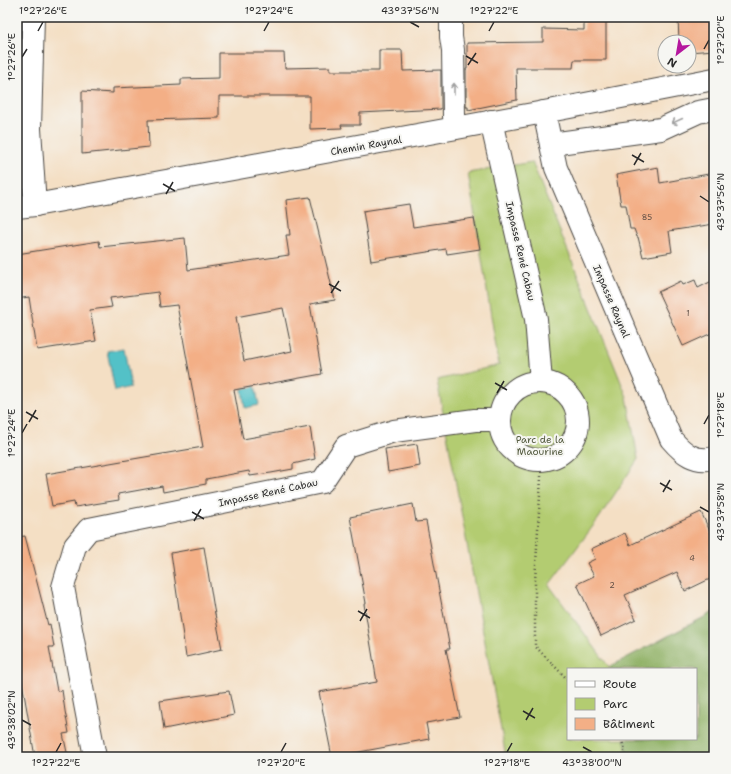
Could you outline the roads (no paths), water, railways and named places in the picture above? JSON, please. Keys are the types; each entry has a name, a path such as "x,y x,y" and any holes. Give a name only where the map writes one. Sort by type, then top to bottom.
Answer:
{"street":[{"path":"26,206 33,17"},
{"path":"451,17 451,37 454,50 455,128"},
{"name":"Chemin Raynal","path":"26,206 491,122 714,79"},
{"path":"551,144 661,129 698,112 714,109"},
{"name":"Impasse Raynal","path":"544,112 556,168 671,439 681,451 694,458 706,460 714,458"},
{"name":"Impasse René Cabau","path":"491,122 536,319 541,382"},
{"path":"541,382 552,384 563,390 571,399 576,409 578,420 576,432 571,443 564,452 554,457 542,460 529,459 517,454 507,444 501,433 499,420 502,407 508,396 518,388 529,383 541,382"},
{"name":"Impasse René Cabau","path":"94,757 63,587 75,546 89,529 322,482 346,446 394,432 475,420 499,420"}],"water":[{"path":"124,348 131,387 115,391 107,351"},
{"path":"253,374 259,405 245,408 240,377"}],"park label":[{"name":"Parc de la Maourine","path":"540,444"}]}
